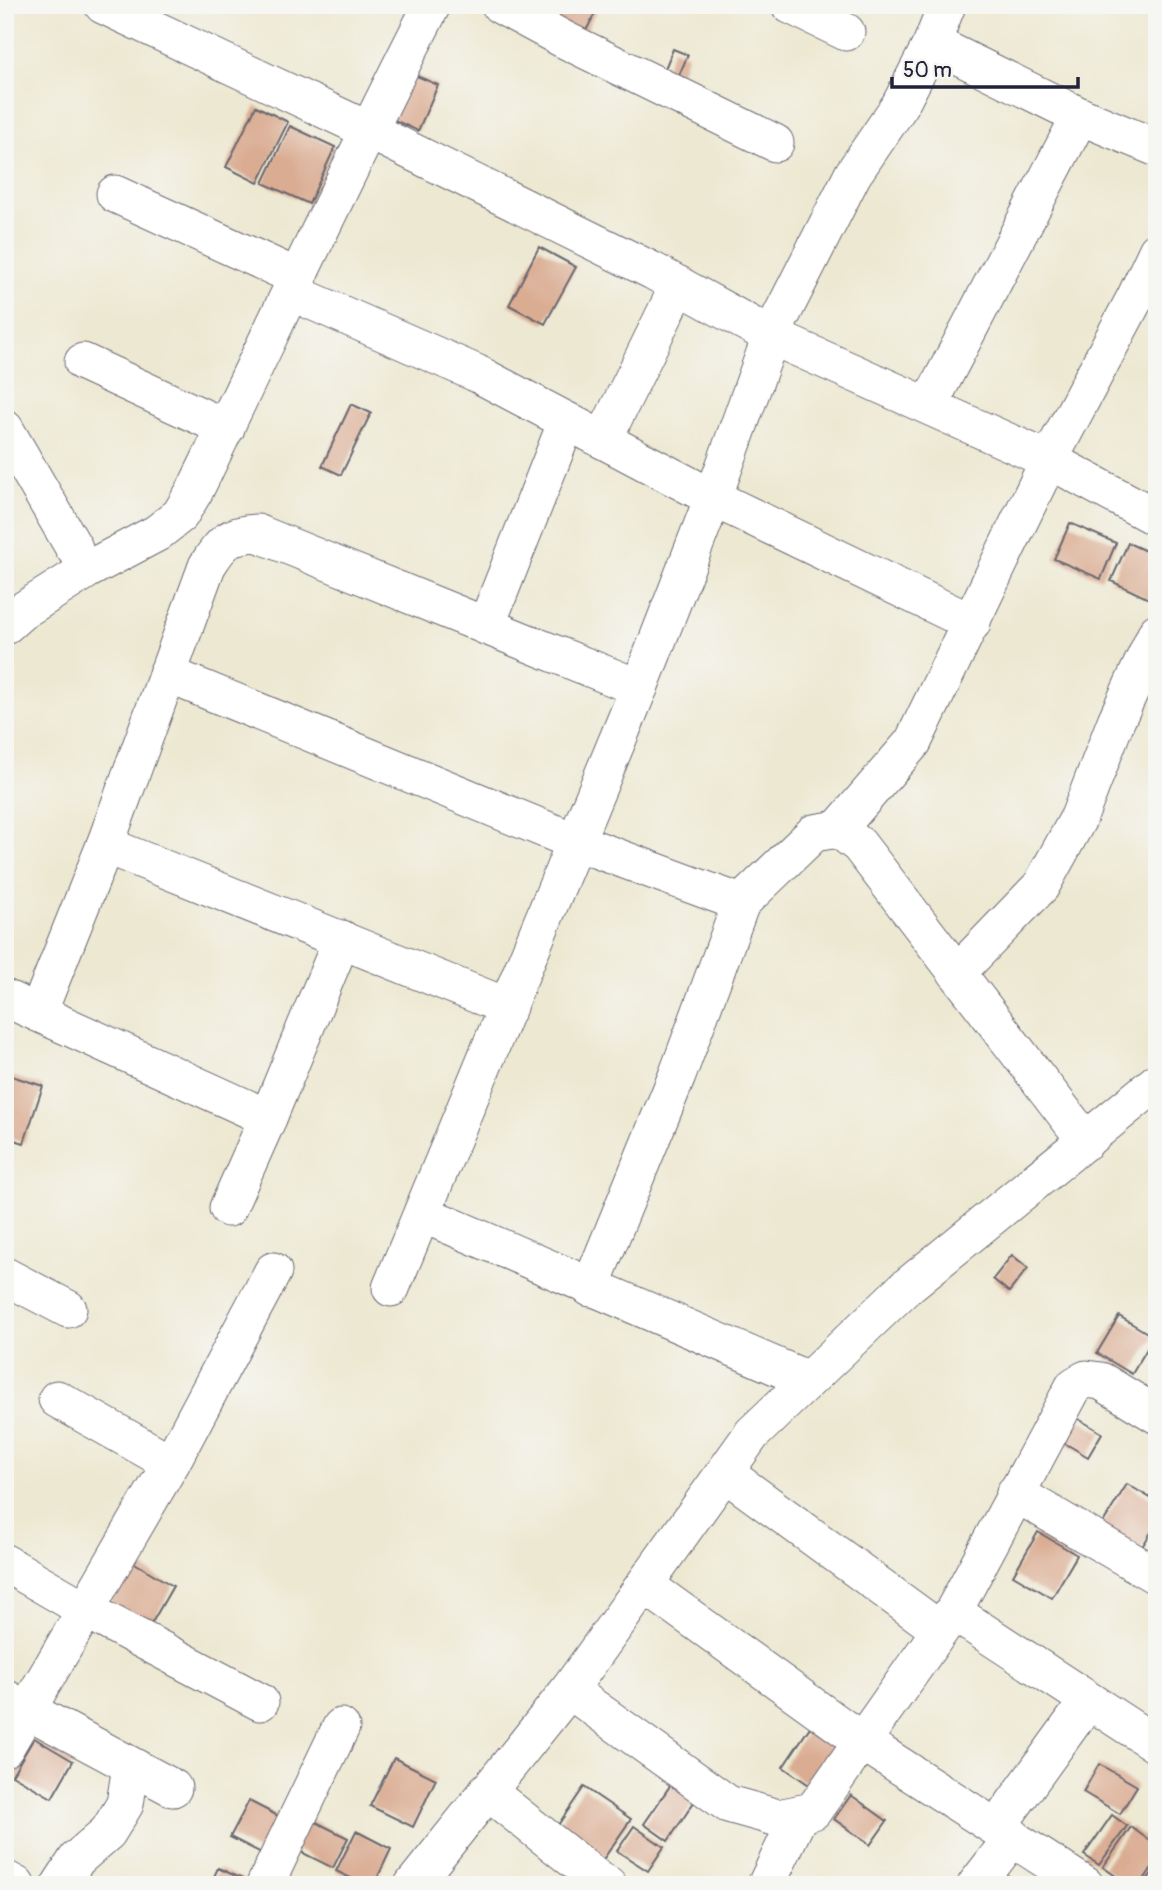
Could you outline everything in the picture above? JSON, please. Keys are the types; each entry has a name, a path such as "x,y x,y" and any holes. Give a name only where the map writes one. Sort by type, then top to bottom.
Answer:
{"street":[{"path":"103,5 368,130 679,285 771,336 1049,460 1157,518"},
{"path":"5,625 76,576 157,533 180,515 226,428 368,130 432,5"},
{"path":"500,5 562,39 775,142"},
{"path":"790,5 846,32"},
{"path":"391,1288 639,688 713,499 771,336 853,174 900,105 932,43 947,5"},
{"path":"932,43 1080,116 1157,148"},
{"path":"929,405 1080,116"},
{"path":"115,194 476,373 713,499 972,623"},
{"path":"590,1288 677,1076 741,903 814,833 838,830 913,742 1049,460 1157,251"},
{"path":"603,440 679,285"},
{"path":"83,362 226,428"},
{"path":"486,626 567,421"},
{"path":"5,429 74,548"},
{"path":"180,515 221,544"},
{"path":"38,1013 105,845 207,566 221,544 241,534 257,533 639,688"},
{"path":"957,973 1041,886 1079,817 1116,721 1157,632"},
{"path":"167,674 576,842 741,903"},
{"path":"838,830 859,845 1086,1141"},
{"path":"105,845 508,1007"},
{"path":"228,1208 342,939"},
{"path":"5,998 268,1118"},
{"path":"413,1885 569,1690 752,1434 905,1288 1157,1082"},
{"path":"423,1214 808,1380"},
{"path":"5,1748 17,1704 86,1610 171,1463 274,1271"},
{"path":"5,1276 68,1309"},
{"path":"569,1690 728,1804 778,1818 813,1811 946,1621 1074,1386 1086,1379 1101,1381 1157,1415"},
{"path":"57,1399 171,1463"},
{"path":"724,1473 946,1621 1088,1701 1157,1745"},
{"path":"1015,1493 1157,1576"},
{"path":"5,1563 86,1610 260,1702"},
{"path":"645,1585 863,1742 1085,1885"},
{"path":"976,1885 1005,1832 1088,1701"},
{"path":"17,1704 173,1788"},
{"path":"265,1885 341,1727"},
{"path":"60,1885 78,1859 108,1832 125,1804 131,1766"},
{"path":"488,1791 601,1883"},
{"path":"766,1885 800,1814"},
{"path":"5,1879 16,1885"}],"building":[{"path":"564,5 599,5 582,39 554,25"},
{"path":"673,49 688,55 676,82 662,76"},
{"path":"410,73 438,85 418,131 390,118"},
{"path":"256,106 288,122 258,183 226,167"},
{"path":"290,126 335,147 309,204 263,183"},
{"path":"539,247 576,267 545,324 509,305"},
{"path":"351,404 371,413 341,475 322,466"},
{"path":"1070,523 1116,543 1101,579 1054,559"},
{"path":"1128,543 1157,556 1157,593 1153,601 1111,581"},
{"path":"5,1074 43,1086 24,1143 5,1137"},
{"path":"1012,1255 1028,1268 1009,1292 993,1279"},
{"path":"1119,1316 1154,1337 1132,1374 1097,1353"},
{"path":"1065,1411 1102,1433 1088,1457 1051,1435"},
{"path":"1127,1484 1157,1502 1157,1523 1140,1550 1101,1526"},
{"path":"1038,1532 1077,1555 1052,1598 1013,1575"},
{"path":"133,1562 173,1586 150,1626 110,1602"},
{"path":"810,1727 845,1751 818,1791 783,1767"},
{"path":"34,1738 73,1761 52,1798 12,1775"},
{"path":"394,1758 436,1779 413,1827 370,1806"},
{"path":"1099,1764 1137,1786 1120,1814 1083,1792"},
{"path":"674,1780 698,1796 668,1841 644,1824"},
{"path":"584,1787 631,1819 602,1861 556,1828"},
{"path":"851,1795 887,1821 870,1845 834,1819"},
{"path":"249,1801 286,1820 267,1856 230,1837"},
{"path":"1112,1815 1127,1826 1099,1865 1084,1855"},
{"path":"308,1818 348,1838 333,1868 293,1848"},
{"path":"634,1826 664,1847 648,1871 617,1851"},
{"path":"1131,1827 1157,1846 1157,1861 1140,1885 1128,1885 1103,1867"},
{"path":"356,1831 391,1849 374,1885 365,1885 336,1871"},
{"path":"1157,1867 1157,1885 1143,1885"},
{"path":"218,1868 256,1885 210,1885"}]}
